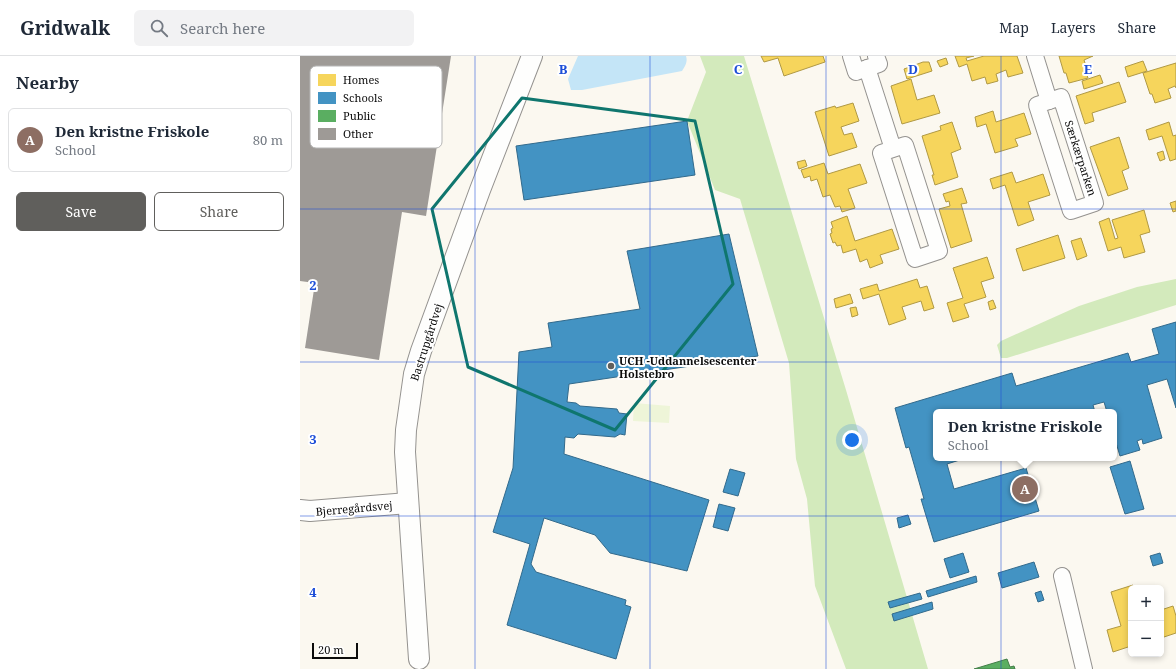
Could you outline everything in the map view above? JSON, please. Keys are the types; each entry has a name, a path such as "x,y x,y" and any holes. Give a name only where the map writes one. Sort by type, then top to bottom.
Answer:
{"street":[{"name":"Bastrupgårdvej","path":"419,664 405,452 406,430 414,374 480,190 532,56"},
{"path":"851,56 856,72 872,62 893,149"},
{"path":"1035,56 1049,101"},
{"name":"Særkærparken","path":"1061,97 1096,203 1071,210 1037,105 1049,101 1061,97"},
{"path":"905,145 939,251 915,259 881,153 893,149 905,145"},
{"name":"Bjerregårdsvej","path":"300,510 310,511 408,503"},
{"path":"1062,576 1084,669"}],"highlighted area":[{"path":"522,98 695,121 733,284 615,430 468,367 432,209"}],"green space":[{"path":"700,56 744,56 846,390 928,669 846,669 815,586 807,499 796,459 789,363 740,199 715,190 687,121 706,72"},
{"path":"1176,279 1176,305 1007,358 1001,358 997,345 1001,341 1079,306 1137,287"},
{"path":"634,403 670,406 669,423 633,421"}],"water":[{"path":"578,56 686,56 687,60 682,71 582,90 571,90 568,79"}],"building: Homes":[{"path":"761,56 823,56 825,62 784,76 778,58 764,62"},
{"path":"955,56 974,56 966,58 967,61 984,56 1017,56 1023,73 1008,77 1006,70 996,74 998,81 987,84 985,77 972,81 967,64 959,67"},
{"path":"1059,56 1093,56 1084,60 1086,66 1084,67 1088,78 1069,83 1066,73 1064,73"},
{"path":"946,58 948,64 940,67 937,61"},
{"path":"1143,61 1147,71 1128,77 1125,67"},
{"path":"923,62 929,62 932,71 907,79 904,69"},
{"path":"1176,63 1176,88 1175,86 1168,89 1171,98 1155,103 1152,94 1150,94 1143,73"},
{"path":"1100,75 1103,83 1084,89 1082,81"},
{"path":"911,79 917,100 934,95 940,113 902,124 891,86"},
{"path":"1119,82 1126,102 1092,113 1094,121 1085,124 1076,96"},
{"path":"853,103 859,121 841,127 844,135 852,133 857,147 829,156 815,112 835,106 836,108"},
{"path":"993,111 996,122 1024,113 1031,134 1015,139 1018,146 995,153 986,124 977,127 975,117"},
{"path":"952,122 961,149 951,153 958,177 935,185 932,175 934,175 922,136 941,130 940,126"},
{"path":"1169,122 1173,136 1176,135 1176,159 1170,161 1162,136 1149,140 1146,130"},
{"path":"1119,137 1129,168 1122,171 1128,189 1108,196 1090,147"},
{"path":"1163,151 1165,159 1160,161 1157,153"},
{"path":"805,160 807,166 799,169 797,162"},
{"path":"824,163 828,174 860,164 867,183 848,189 855,208 842,212 840,206 835,207 830,195 823,197 817,179 811,181 810,176 804,178 801,170"},
{"path":"1012,172 1016,183 1043,174 1050,195 1028,202 1034,220 1018,226 1005,185 993,189 990,179"},
{"path":"962,188 967,203 961,204 972,241 951,248 939,209 950,206 949,201 946,202 943,194"},
{"path":"1176,201 1176,211 1173,212 1170,203"},
{"path":"1144,210 1150,232 1140,235 1145,252 1124,258 1121,247 1108,251 1099,222 1109,218 1115,239 1118,238 1112,220"},
{"path":"847,216 855,241 892,229 899,249 880,255 883,263 870,268 867,259 860,262 856,249 843,253 841,245 837,246 835,242 833,243 830,234 832,233 831,229 833,228 831,222"},
{"path":"1058,235 1065,258 1023,271 1016,249"},
{"path":"1081,238 1087,256 1077,260 1071,241"},
{"path":"987,257 994,278 981,282 986,297 964,304 969,317 953,322 947,303 963,298 953,268"},
{"path":"917,279 920,288 927,286 934,308 924,311 921,301 902,307 906,319 889,325 879,294 863,299 860,289 877,284 879,291"},
{"path":"850,294 853,303 836,308 834,299"},
{"path":"993,300 996,308 990,310 988,302"},
{"path":"856,307 858,315 852,317 850,308"},
{"path":"1128,587 1128,647 1113,652 1107,630 1121,626 1111,592"},
{"path":"1173,606 1176,616 1176,633 1164,637 1164,621 1164,609"}],"building: Schools":[{"path":"687,121 695,175 524,200 516,146"},
{"path":"729,234 758,356 569,384 567,402 576,403 580,406 617,409 619,413 627,414 625,435 620,434 615,437 578,434 574,438 565,437 564,454 709,500 687,571 610,553 595,535 544,518 531,564 536,572 626,600 625,605 631,607 616,659 507,625 530,544 493,532 513,468 519,352 552,347 548,323 640,309 627,251"},
{"path":"1176,322 1176,408 1167,379 1147,385 1162,438 1143,444 1142,439 1137,441 1140,450 1120,456 1117,446 1117,409 1106,409 1104,402 1093,405 1094,409 933,409 933,461 956,461 947,464 954,489 1026,468 1039,511 934,542 921,499 924,499 909,447 906,448 895,408 1012,373 1016,386 1128,353 1131,362 1159,354 1152,329"},
{"path":"1130,461 1144,509 1125,514 1110,467"},
{"path":"730,469 745,473 738,496 723,492"},
{"path":"719,504 735,508 728,531 713,527"},
{"path":"908,515 911,524 899,528 897,518"},
{"path":"963,553 969,572 950,578 944,559"},
{"path":"1160,553 1163,563 1153,566 1150,556"},
{"path":"1034,562 1039,577 1002,588 998,573"},
{"path":"976,576 977,582 928,597 926,591"},
{"path":"1041,591 1044,600 1038,602 1035,593"},
{"path":"920,593 922,599 890,608 888,602"},
{"path":"932,602 933,609 894,621 892,614"}],"building: Public":[{"path":"1007,659 1010,667 1014,666 1015,669 974,669"}],"building: Other":[{"path":"300,56 451,56 442,114 442,66 310,66 310,148 437,148 426,216 402,212 379,360 305,348 315,283 300,281"}],"place":[{"name":"UCH -Uddannelsescenter Holstebro","path":"611,366"},
{"name":"Den kristne Friskole","path":"1025,489"}]}
